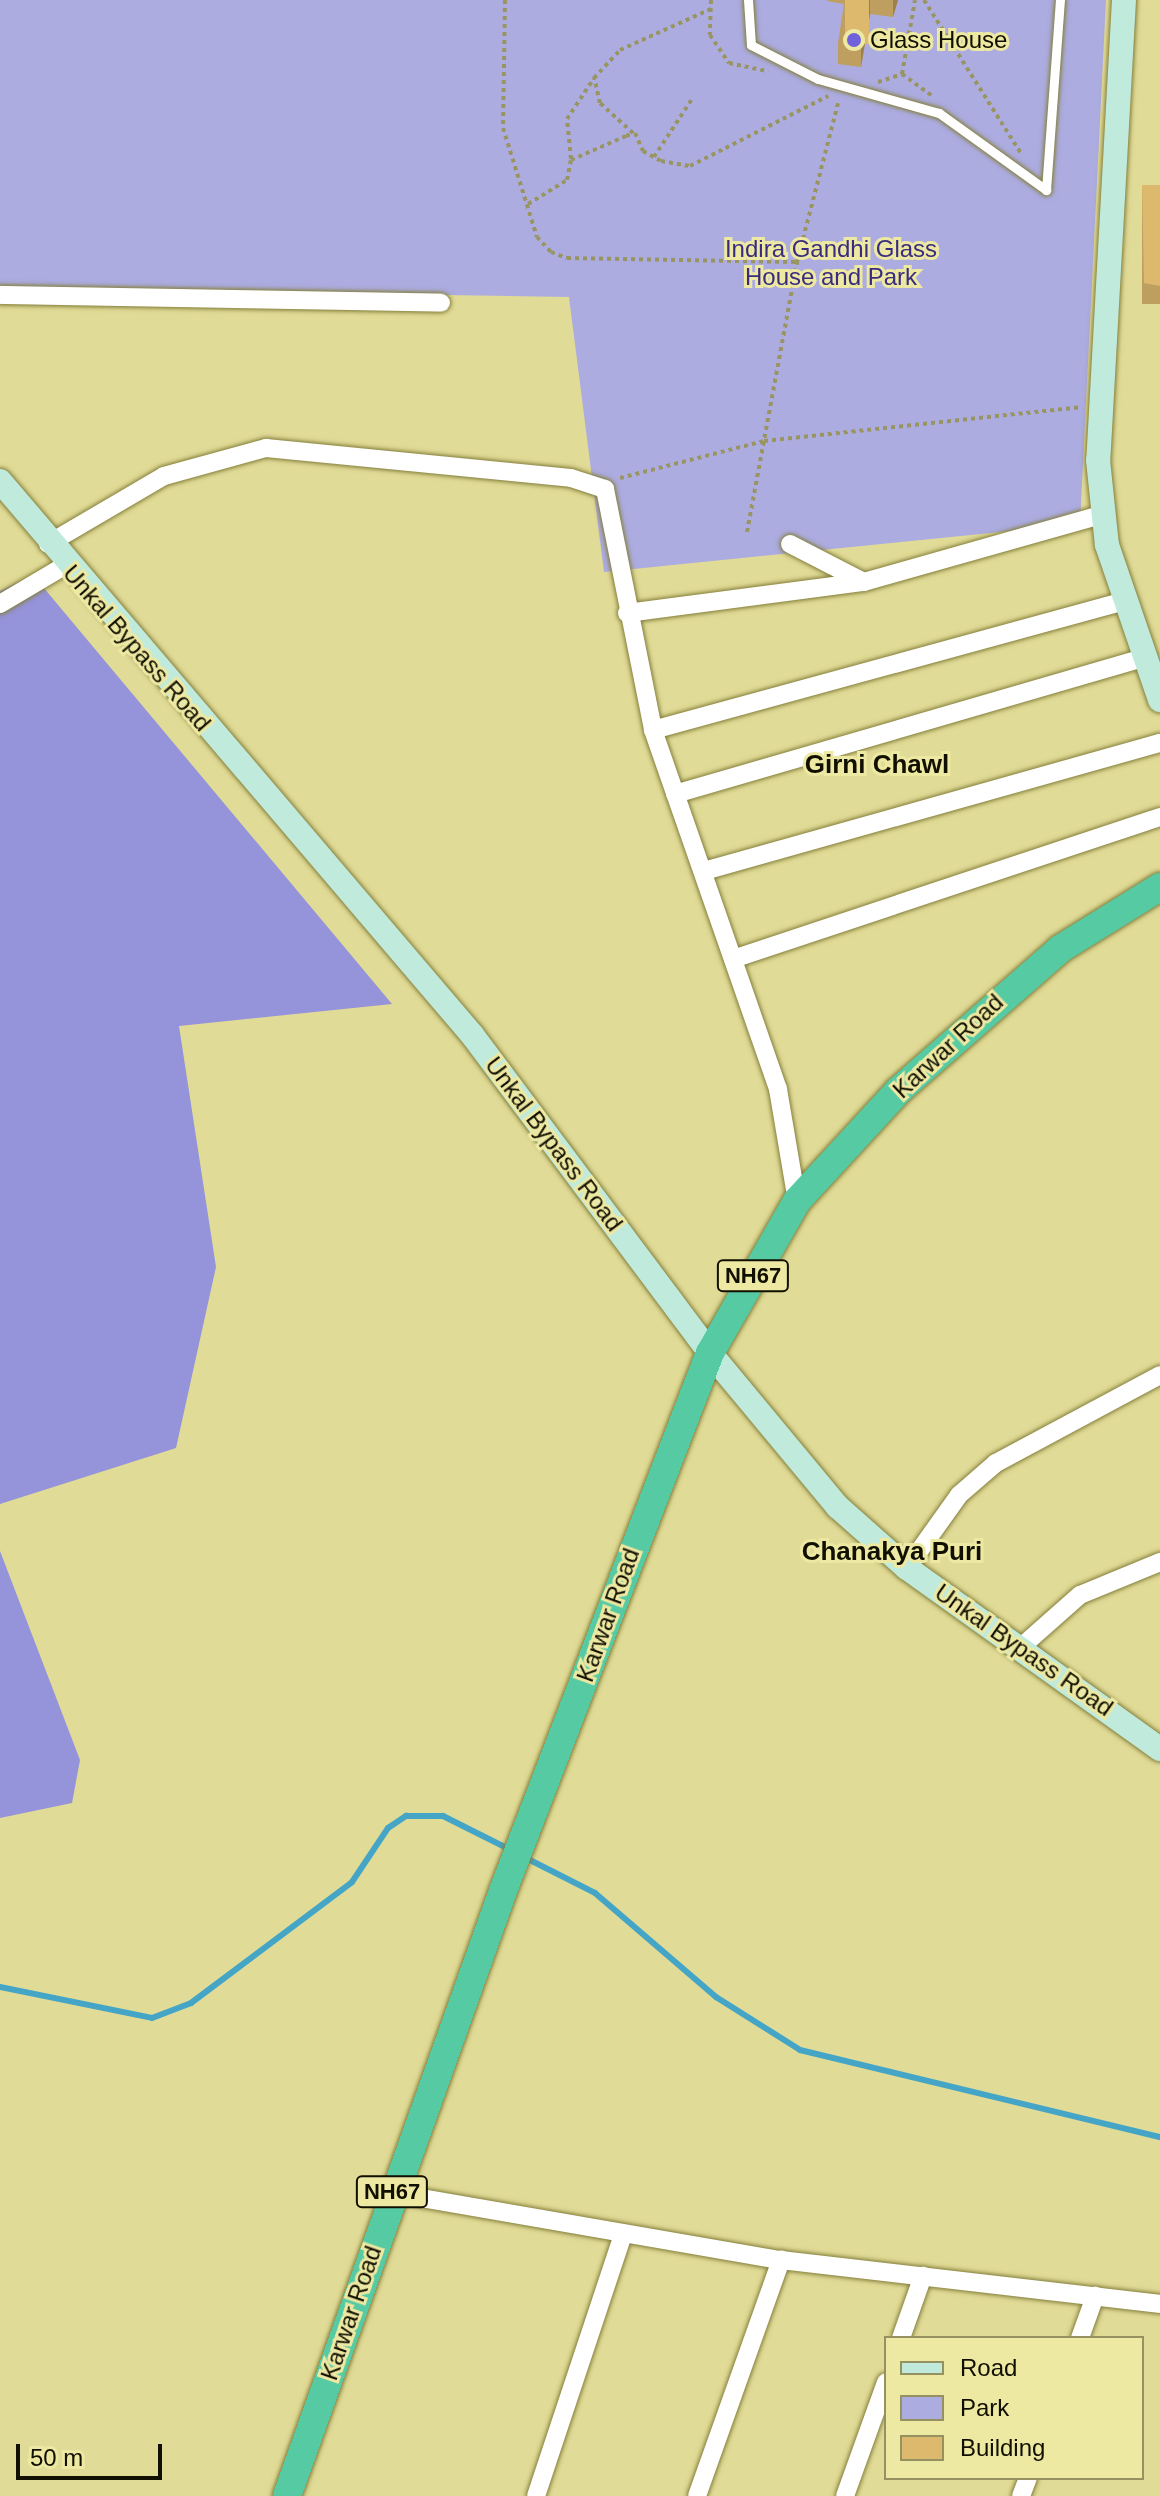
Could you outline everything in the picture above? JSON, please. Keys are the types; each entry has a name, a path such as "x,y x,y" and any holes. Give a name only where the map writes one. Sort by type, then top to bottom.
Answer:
{"highway":[{"name":"Karwar Road","path":"287,2496 392,2193 503,1891 710,1353 797,1201 989,1005 1060,949 1160,887"}],"main road":[{"path":"1124,0 1101,405 1104,514 1125,601 1160,700"},
{"name":"Unkal Bypass Road","path":"1,484 48,544 473,1036 710,1353 838,1507 907,1568 1160,1749"}],"street":[{"path":"0,295 441,303"},
{"path":"48,544 164,476 266,448 571,478 605,489 627,613 653,730 778,1089 797,1201"},
{"path":"627,613 864,582 1104,514"},
{"path":"790,544 864,582"},
{"path":"0,604 66,565"},
{"path":"653,730 1125,601"},
{"path":"675,794 1143,658"},
{"path":"704,871 1160,743"},
{"path":"733,959 1160,817"},
{"path":"907,1568 959,1495 996,1463 1160,1375"},
{"path":"1020,1648 1080,1595 1160,1562"},
{"path":"392,2193 781,2260 1160,2304"},
{"path":"536,2496 623,2234"},
{"path":"697,2496 781,2260"},
{"path":"902,2336 923,2276"},
{"path":"1081,2336 1095,2296"},
{"path":"845,2496 884,2388"}],"lane":[{"path":"748,0 751,45 818,79 939,113 1046,190 1060,0"}],"path":[{"path":"505,0 503,128 537,237 567,258 797,262"},
{"path":"915,0 902,74 940,100"},
{"path":"924,0 1027,163 1002,145"},
{"path":"528,204 567,180 571,160 567,119 594,78 620,50 711,9"},
{"path":"594,78 600,103 622,129 635,133 654,157 690,166 709,161 831,94"},
{"path":"747,532 797,262 840,96"},
{"path":"654,157 692,99"},
{"path":"571,160 635,133"},
{"path":"605,489 625,474 764,441 1101,405"}],"green space":[{"name":"Indira Gandhi Glass House and Park","path":"0,0 1106,0 1080,524 604,572 569,297 0,288"}],"shaded area":[{"path":"33,575 392,1004 179,1026 216,1267 176,1448 0,1504 0,591"},
{"path":"0,1551 80,1760 72,1803 0,1818"}],"building":[{"path":"845,0 869,0 869,44 845,44"},
{"path":"1142,185 1160,185 1160,286 1144,283"}],"waterway":[{"path":"0,1987 152,2018 191,2003 352,1882 388,1828 406,1816 443,1816 511,1850"},
{"path":"524,1857 595,1893 716,1997 800,2050 1160,2137"}],"place":[{"name":"Glass House","path":"854,40"}],"district":[{"name":"Girni Chawl","path":"877,765"},
{"name":"Chanakya Puri","path":"892,1552"}]}
